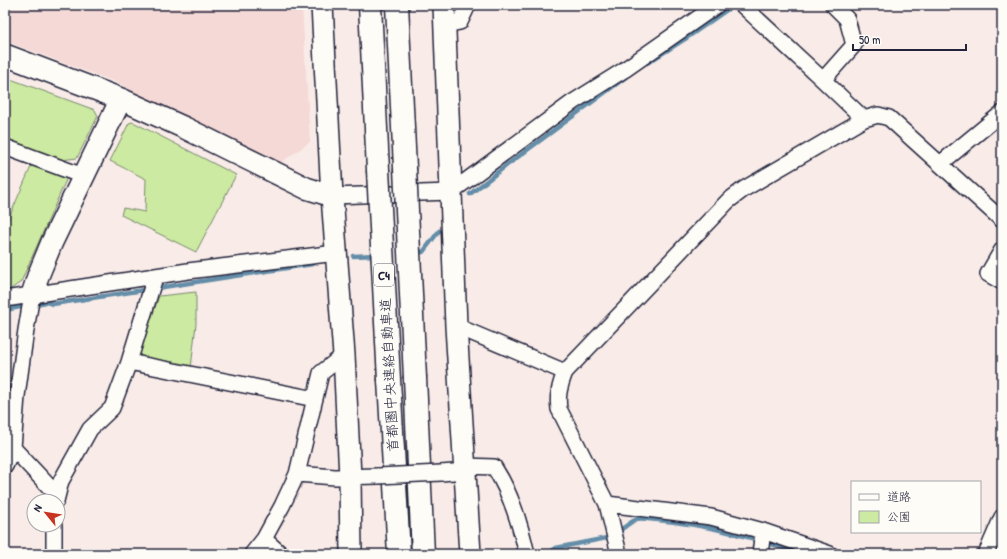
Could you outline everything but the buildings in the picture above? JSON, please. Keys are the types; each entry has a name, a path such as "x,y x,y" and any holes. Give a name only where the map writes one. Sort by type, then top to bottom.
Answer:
{"highway":[{"name":"首都圏中央連絡自動車道","path":"370,5 399,554"},
{"name":"首都圏中央連絡自動車道","path":"398,5 423,554"}],"street":[{"path":"322,5 332,196 344,355 350,477 351,554"},
{"path":"468,5 460,22 444,15 456,326 470,554"},
{"path":"5,55 121,99 185,128 306,188 332,196 451,192 573,102 662,44 717,5"},
{"path":"742,5 864,119"},
{"path":"823,80 854,45 847,19 833,5"},
{"path":"5,466 14,448 18,389 26,330 32,295 38,276 46,255 83,176 121,99"},
{"path":"940,164 1002,113"},
{"path":"619,554 606,504 559,409 558,389 565,372 728,201 744,189 864,119 878,115 890,118 1002,220"},
{"path":"5,147 83,176"},
{"path":"1002,250 988,274 1002,282"},
{"path":"5,299 32,295 153,285 188,271 336,253"},
{"path":"57,493 61,481 90,429 112,408 129,362 153,285"},
{"path":"456,326 565,372"},
{"path":"252,554 264,539 297,474 321,373 344,355"},
{"path":"129,362 314,399"},
{"path":"14,448 52,493"},
{"path":"297,474 350,477 441,473 465,469 494,467 505,484 523,536 527,554"},
{"path":"606,504 711,517 762,541 830,554"},
{"path":"986,554 1002,517"},
{"path":"54,533 54,554"},
{"path":"264,539 281,554"}],"shaded area":[{"path":"5,5 302,5 310,142 279,164 113,81 5,41"}],"green space":[{"path":"5,77 95,110 98,116 77,158 61,160 5,138"},
{"path":"133,122 236,175 196,252 121,215 123,208 145,212 146,179 110,161 129,123"},
{"path":"33,162 64,174 66,180 21,282 11,289 5,290 5,227"},
{"path":"196,292 196,324 191,368 141,358 139,354 159,296"}],"waterway":[{"path":"647,63 734,5"},
{"path":"470,194 626,77"},
{"path":"414,253 423,252 439,231"},
{"path":"353,256 377,255"},
{"path":"5,310 46,302 53,304 313,264"},
{"path":"622,529 639,518 677,522 731,532 801,554"},
{"path":"547,554 556,548 607,538"}]}
